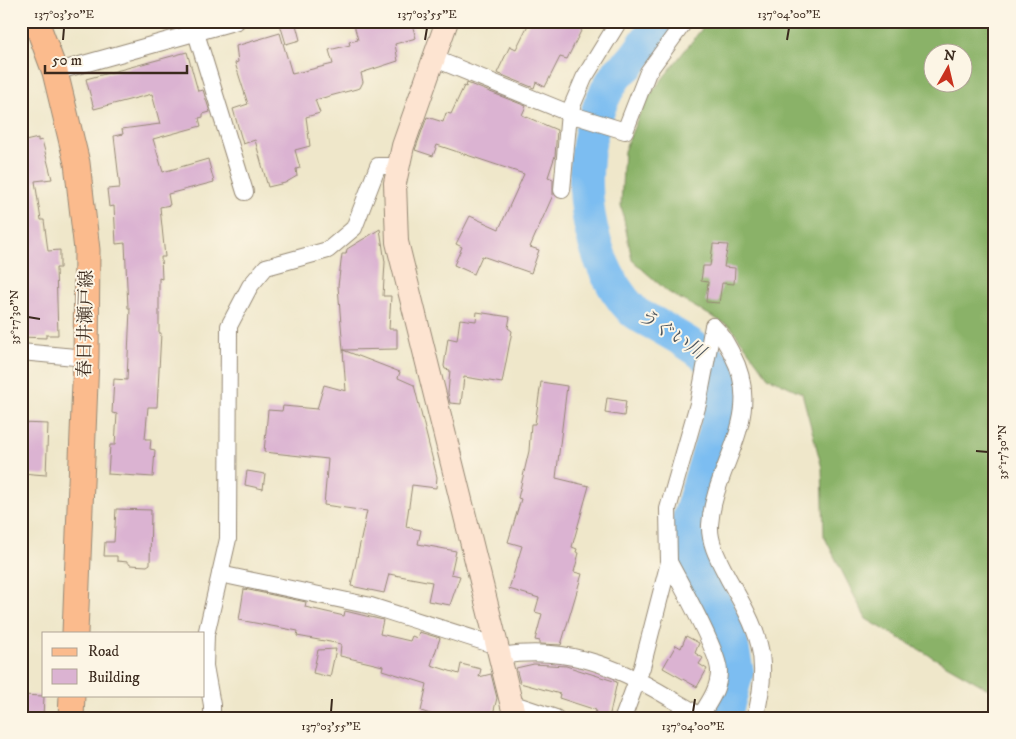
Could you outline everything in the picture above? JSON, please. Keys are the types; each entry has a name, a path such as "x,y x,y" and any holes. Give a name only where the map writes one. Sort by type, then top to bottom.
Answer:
{"main road":[{"name":"春日井瀬戸線","path":"36,21 55,72 77,163 87,250 86,358 75,632"},
{"path":"71,718 72,696"}],"street":[{"path":"55,72 237,21"},
{"path":"447,21 403,146 395,183 396,218 401,263 513,710 556,718"},
{"path":"562,190 572,115 584,78 619,21"},
{"path":"433,58 572,115 625,131 648,72 685,21"},
{"path":"196,32 245,192"},
{"path":"212,718 212,705 205,666 206,635 228,539 229,326 250,286 266,267 328,250 354,228 378,166 399,166"},
{"path":"623,718 638,679 669,562 668,509 698,404 713,326 722,335 741,370 745,397 739,430 713,509 710,527 716,557 749,615 760,640 763,669 756,718"},
{"path":"21,352 86,358"},
{"path":"220,574 371,606 498,651 560,653 592,662 638,679 700,717 715,691 720,670 703,629 669,562"}],"green space":[{"path":"708,21 995,21 995,718 990,718 990,690 866,619 824,536 822,468 802,393 768,377 731,327 668,292 632,260 621,205 624,151 645,101"}],"building":[{"path":"279,21 295,21 300,40 286,44"},
{"path":"353,21 411,21 416,38 395,44 398,61 361,73 363,82 360,88 315,100 320,113 306,117 310,146 295,150 300,168 296,169 297,176 285,183 268,187 255,140 243,144 233,109 248,104 235,63 238,62 236,46 280,33 292,74 333,64 329,50 350,45 349,42 358,40"},
{"path":"530,21 586,21 567,59 560,57 545,87 536,82 534,88 497,73 510,46 516,49"},
{"path":"187,52 198,91 203,90 210,112 203,114 203,117 199,118 201,126 153,139 163,172 208,159 214,182 168,194 170,205 160,207 165,257 161,257 162,279 159,278 159,333 161,333 157,407 148,407 145,439 151,439 150,449 155,450 153,477 108,474 110,445 115,445 117,414 112,413 114,379 127,380 130,308 128,308 125,243 116,244 114,206 109,207 107,189 120,188 114,136 123,134 122,129 160,124 152,94 94,109 86,79"},
{"path":"467,83 526,106 522,115 557,130 555,156 548,177 553,179 553,195 530,247 539,250 531,273 482,256 474,274 454,265 462,247 456,244 470,216 499,229 524,174 437,145 433,156 415,150 427,117 443,122 446,113 451,114"},
{"path":"38,138 38,141 42,140 52,179 35,181 41,220 44,220 48,251 60,250 60,268 56,268 58,335 46,335 46,338 21,337 21,142"},
{"path":"380,229 385,262 383,296 391,296 389,329 397,329 397,349 343,350 338,286 342,254 346,254 347,249"},
{"path":"713,244 728,245 724,267 735,268 734,284 722,283 719,303 706,302 708,282 701,281 703,266 710,266"},
{"path":"477,312 510,317 508,328 512,331 502,383 464,377 461,404 450,403 448,393 450,370 445,369 444,366 448,338 457,340 460,319 476,321"},
{"path":"343,350 400,372 398,378 414,385 437,477 436,488 412,485 406,527 421,530 418,544 456,551 451,574 460,576 450,605 428,601 432,582 389,574 384,593 351,586 367,511 324,505 328,459 264,452 268,410 282,411 283,406 317,409 324,385 346,391"},
{"path":"541,382 567,386 556,478 589,486 572,547 577,549 576,552 579,553 574,572 582,574 561,645 540,644 540,641 535,640 542,614 535,612 539,598 509,589 522,546 508,542 521,499 518,498 529,451 531,424 535,424"},
{"path":"607,398 626,401 624,416 605,413"},
{"path":"21,423 48,424 46,475 21,473"},
{"path":"247,471 265,474 263,489 245,485"},
{"path":"116,509 151,510 150,564 147,566 130,565 128,562 117,561 117,556 104,556 105,542 114,542"},
{"path":"244,589 306,602 305,607 344,616 345,611 383,620 380,634 410,641 412,636 417,638 419,632 440,638 431,665 459,674 461,664 481,669 479,677 491,674 497,698 492,718 442,718 421,711 427,684 382,670 383,666 340,656 341,644 297,636 298,631 239,620"},
{"path":"686,636 699,643 695,653 703,658 699,664 707,669 697,687 663,668 676,645 681,648"},
{"path":"336,649 330,677 313,673 318,650"},
{"path":"534,664 566,666 617,682 609,718 594,718 596,710 559,698 560,694 520,683 516,668"},
{"path":"21,695 44,696 43,718 21,718"}],"waterway":[{"name":"うぐい川","path":"660,21 629,64 616,75 601,104 591,134 586,165 587,198 592,230 601,261 615,288 636,314 704,355 726,382 719,418 688,522 698,572 729,631 737,672 724,718"}]}
